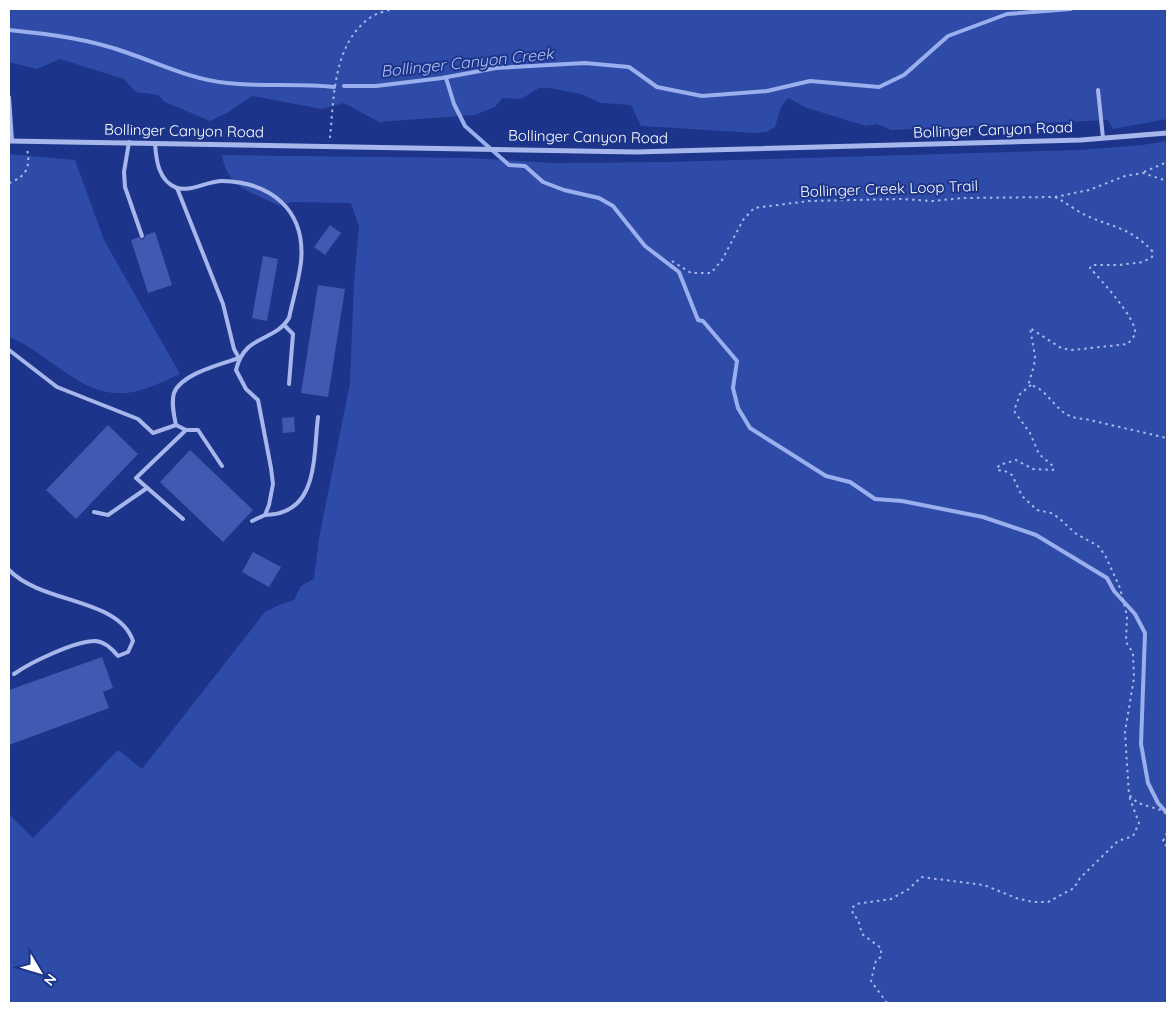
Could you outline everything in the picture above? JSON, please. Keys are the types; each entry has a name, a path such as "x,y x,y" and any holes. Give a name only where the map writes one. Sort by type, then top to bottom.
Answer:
{"street":[{"name":"Bollinger Canyon Road","path":"10,141 154,142 636,152 1103,138 1167,133"}],"lane":[{"path":"1098,90 1103,138"},
{"path":"9,97 10,141"},
{"path":"129,142 124,172 125,187 142,236"},
{"path":"154,142 156,164 163,177 177,188 223,304 234,350 239,358 236,370 246,389 258,400 273,484 265,515"},
{"path":"176,425 174,393 183,381 213,366 239,358 258,339 285,326 289,318 301,263 300,231 293,215 282,202 270,194 242,183 220,181 189,188 177,188"},
{"path":"285,326 293,334 289,384"},
{"path":"9,350 57,387 138,419 153,433 176,425 186,430 198,430 222,466"},
{"path":"252,521 265,515 283,513 295,506 306,494 313,466 318,417"},
{"path":"183,519 136,478 186,430"},
{"path":"94,512 108,515 147,488"},
{"path":"9,570 17,579 41,591 96,609 119,619 129,629 133,641 128,652 118,656 111,648 96,641 74,646 14,674"}],"path":[{"path":"329,147 336,77 343,53 360,26 372,16 393,9"},
{"path":"9,183 24,176 27,172 28,152 24,141"},
{"name":"Bollinger Creek Loop Trail","path":"672,261 691,273 711,273 722,260 742,220 754,208 809,201 901,199 933,201 963,198 1055,197 1089,190 1167,162"},
{"path":"1143,172 1167,181"},
{"path":"1055,197 1079,211 1116,225 1132,234 1153,252 1152,257 1143,262 1092,265 1090,268 1128,316 1135,329 1135,335 1128,344 1072,350 1061,348 1030,328 1035,356 1029,382 1031,386 1042,392 1063,413 1073,418 1085,419 1167,438"},
{"path":"887,1003 871,982 876,960 882,957 881,948 862,934 858,919 853,915 852,908 856,904 891,899 909,889 921,877 984,884 1016,898 1032,902 1048,902 1074,888 1080,878 1118,841 1133,836 1139,823 1129,795 1125,732 1134,678 1133,653 1126,642 1126,616 1120,588 1105,555 1098,546 1075,533 1051,513 1037,510 1022,496 1012,475 1005,471 997,470 999,465 1016,460 1033,469 1053,470 1054,467 1039,454 1030,433 1014,411 1020,394 1031,386"},
{"path":"1129,795 1138,803 1164,811 1167,816"},
{"path":"1167,833 1163,841 1167,848"}],"shaded area":[{"path":"9,9 1167,9 1167,119 1113,129 1108,120 891,130 877,124 866,126 807,108 788,98 781,107 775,127 767,132 756,133 641,126 631,105 601,103 581,94 539,88 521,99 502,98 495,107 475,115 379,122 344,103 322,109 252,96 227,113 210,121 165,102 158,95 136,92 124,79 60,59 37,69 9,62"},
{"path":"1167,141 1167,1003 9,1003 9,814 33,838 118,750 142,769 265,612 294,600 301,586 314,579 319,538 350,383 354,282 359,227 351,203 292,202 279,206 243,188 230,176 222,155 468,158 553,163 666,162 1079,150"},
{"path":"9,154 75,160 104,240 180,374 139,391 115,393 98,390 68,374 24,344 9,337"}],"building":[{"path":"330,225 341,233 325,255 314,247"},
{"path":"155,232 172,285 148,293 131,240 139,237 143,240 146,235"},
{"path":"263,256 278,259 267,321 252,318"},
{"path":"318,285 345,289 328,397 301,393"},
{"path":"294,417 295,432 283,433 282,418"},
{"path":"108,425 138,454 76,519 46,490"},
{"path":"190,450 253,510 223,542 160,482"},
{"path":"253,552 281,567 269,587 242,572"},
{"path":"102,657 113,688 103,692 109,708 9,745 9,690"}],"waterway":[{"name":"Bollinger Canyon Creek","path":"344,86 376,86 442,78 496,68 585,63 629,67 657,87 702,96 767,91 810,81 879,87 904,75 948,36 1007,14 1071,9"},
{"name":"Bollinger Canyon Creek","path":"9,30 54,35 99,44 202,79 240,84 334,87"},
{"path":"446,78 454,104 465,126 509,165 525,166 543,182 564,190 599,198 613,206 645,246 679,272 698,320 703,321 737,361 733,388 738,408 750,428 826,476 850,482 875,499 902,501 983,517 1036,535 1107,578 1114,591 1135,614 1145,633 1141,744 1148,783 1158,803 1167,813"}]}
